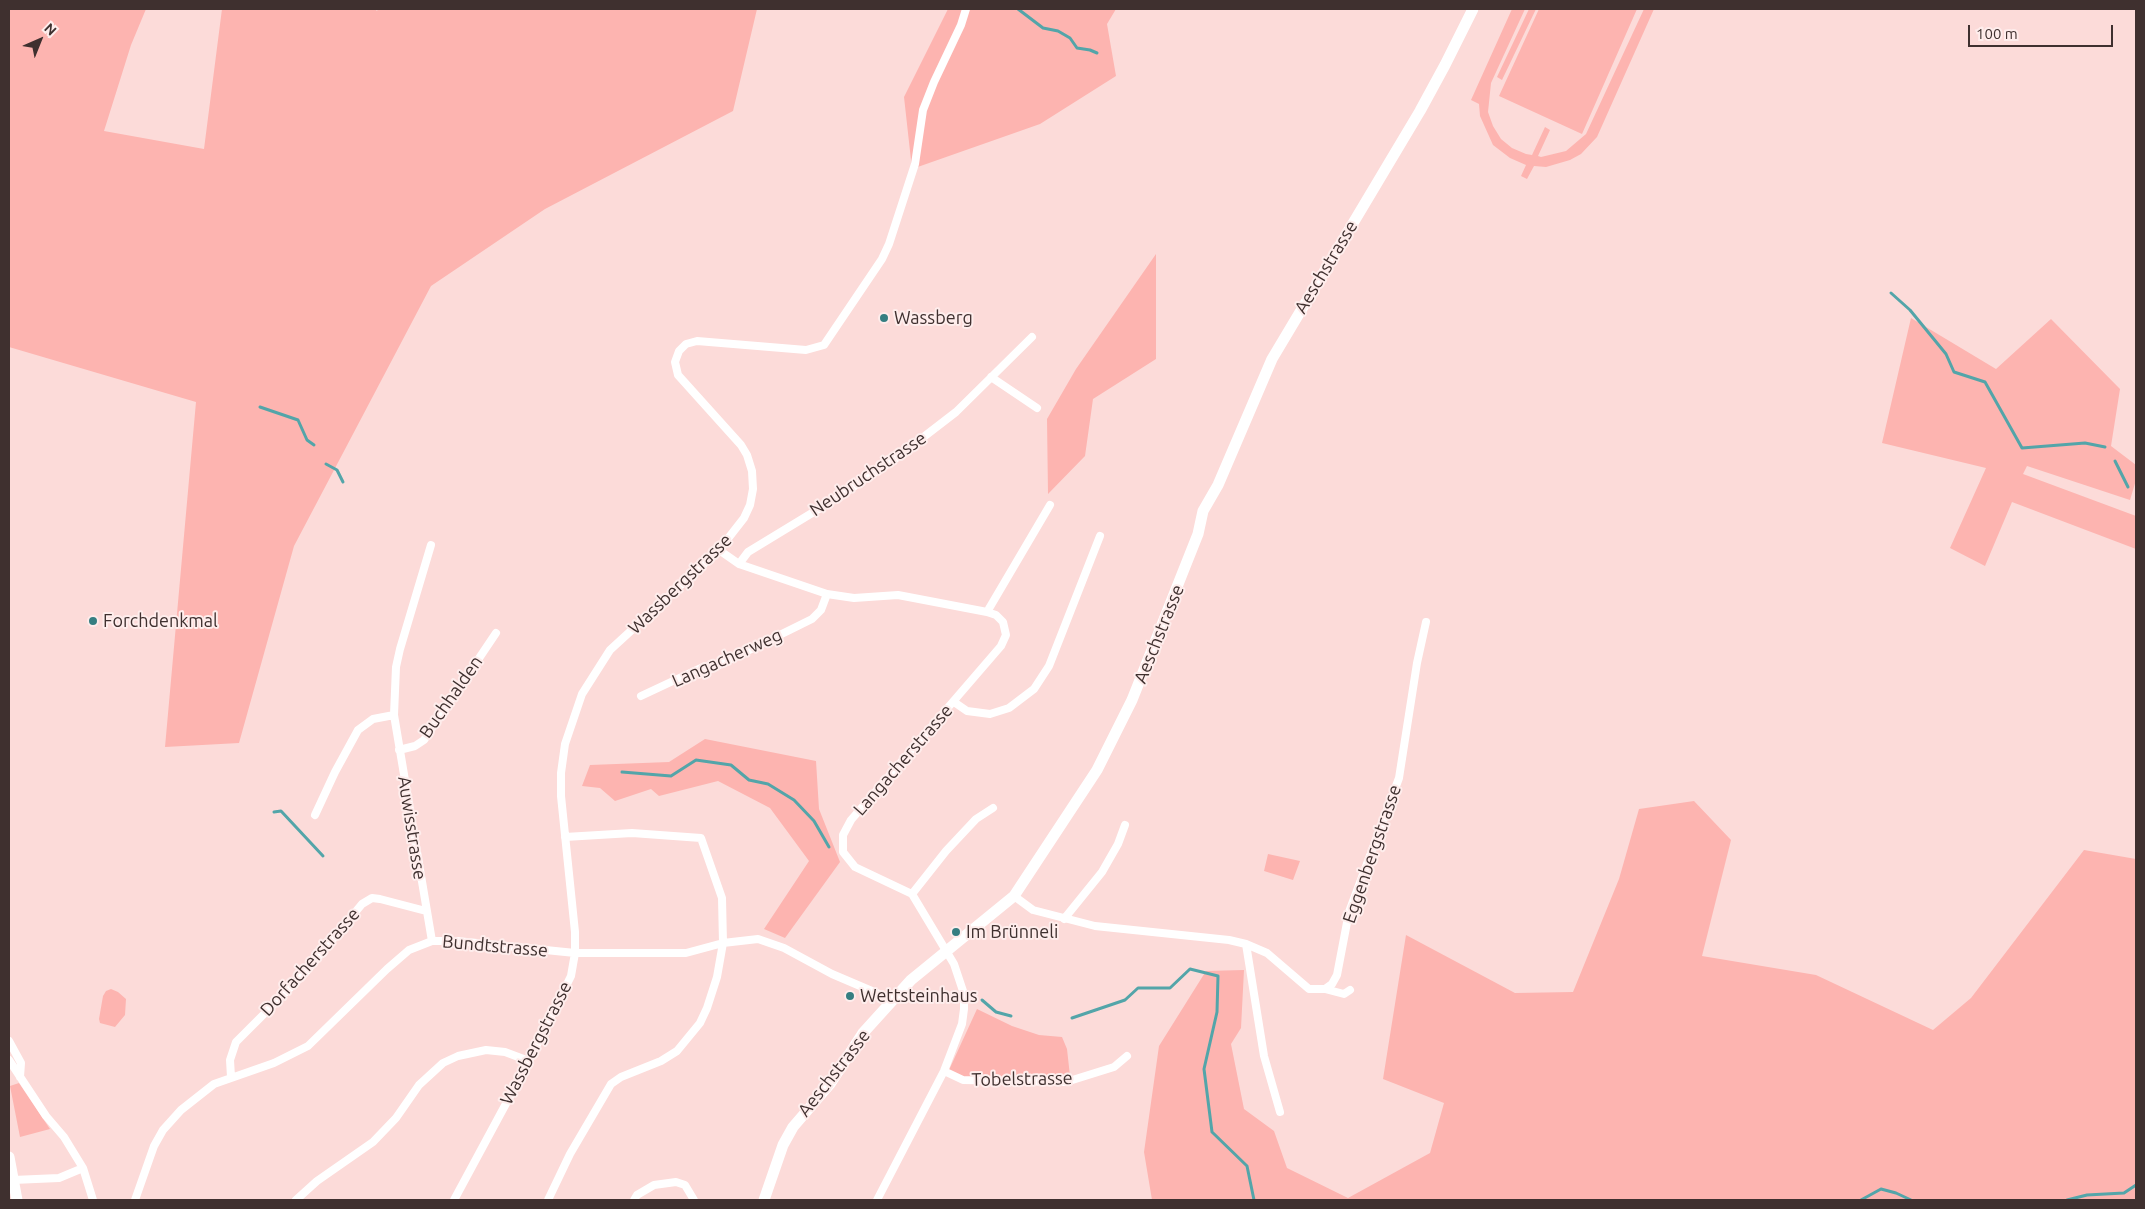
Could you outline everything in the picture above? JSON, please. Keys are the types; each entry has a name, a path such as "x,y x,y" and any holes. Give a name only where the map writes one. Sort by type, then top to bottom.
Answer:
{"main road":[{"name":"Aeschstrasse","path":"764,1200 783,1145 793,1127 830,1084 852,1048 911,980 1014,896 1096,770 1124,718 1190,555 1203,512 1218,485 1272,359 1420,111 1446,65 1473,9"},
{"path":"9,1157 16,1200"}],"street":[{"name":"Wassbergstrasse","path":"454,1200 530,1060 571,976 575,953 561,773 565,744 572,717 582,694 610,650 719,550 744,518 753,489 752,471 741,445 678,374 675,362 679,351 686,344 697,341 806,350 824,345 882,259 889,244 915,164 923,110 961,25 966,9"},
{"name":"Neubruchstrasse","path":"739,564 748,552 840,496 895,459 956,412 1032,337"},
{"path":"991,377 1037,408"},
{"path":"719,550 739,564 827,594 854,598 898,595 987,612 1050,505"},
{"path":"954,702 967,711 990,714 1009,708 1034,689 1049,666 1100,536"},
{"name":"Auwisstrasse","path":"430,546 400,649 395,674 394,715 432,941"},
{"name":"Langacherweg","path":"641,696 705,666 711,669 812,619 821,610 827,594"},
{"name":"Langacherstrasse","path":"912,894 855,867 843,852 843,835 851,820 1001,646 1006,634 1003,622 996,615 987,612"},
{"name":"Eggenbergstrasse","path":"1325,989 1332,984 1337,975 1349,912 1399,778 1417,663 1426,622"},
{"name":"Buchhalden","path":"399,750 415,746 424,740 496,633"},
{"path":"315,815 335,772 358,730 374,719 394,715"},
{"path":"877,1200 944,1071 962,1024 964,1009 961,980 912,894 952,844 976,818 993,808"},
{"path":"1064,919 1102,872 1118,844 1125,825"},
{"path":"548,1200 570,1154 611,1084 621,1077 661,1061 677,1051 700,1024 708,1008 717,977 723,943 722,898 702,838 632,833 565,837"},
{"path":"1014,896 1033,910 1095,926 1228,940 1246,944 1267,953 1309,989 1325,989 1344,994 1350,990"},
{"name":"Dorfacherstrasse","path":"231,1077 230,1060 236,1042 306,972 362,904 372,898 426,911"},
{"name":"Bundtstrasse","path":"135,1200 146,1165 163,1130 181,1110 214,1084 274,1063 308,1046 386,969 409,950 432,941 457,941 575,953 686,953 723,943 758,939 784,948 832,974 893,1000"},
{"path":"1246,944 1264,1056 1280,1112"},
{"path":"9,1041 21,1063 20,1077"},
{"path":"296,1200 317,1181 373,1142 396,1118 419,1085 443,1063 458,1056 486,1050 505,1052 530,1060"},
{"name":"Tobelstrasse","path":"944,1071 963,1080 1066,1082 1114,1068 1127,1056"},
{"path":"9,1060 74,1153 83,1168 93,1200"},
{"path":"13,1180 59,1178 83,1168"},
{"path":"634,1200 637,1195 654,1185 676,1182 684,1186 694,1200"}],"shaded area":[{"path":"9,9 146,9 131,45 104,131 204,149 222,9 377,9 376,11 380,9 757,9 733,111 545,209 431,286 294,546 239,743 165,747 196,402 9,347"},
{"path":"948,9 1116,9 1107,24 1116,76 1040,124 912,169 904,97"},
{"path":"1512,9 1525,9 1491,83 1488,112 1493,126 1501,139 1512,148 1526,154 1532,155 1545,127 1550,130 1538,156 1541,157 1566,151 1586,134 1644,9 1654,9 1597,137 1581,154 1570,160 1546,167 1534,166 1527,179 1521,176 1526,165 1510,158 1493,145 1480,116 1479,104 1471,100"},
{"path":"1529,9 1536,9 1502,80 1497,77"},
{"path":"1539,9 1637,9 1582,134 1499,96"},
{"path":"1156,254 1156,359 1093,399 1085,456 1048,494 1047,419 1076,369"},
{"path":"1911,318 1996,369 2051,319 2120,389 2111,446 2136,465 2136,480 2130,500 2027,466 2023,474 2136,516 2136,549 2012,502 1985,566 1950,548 1986,468 1882,443"},
{"path":"705,739 816,761 819,809 840,862 785,938 764,929 809,861 770,808 718,781 659,796 651,789 615,801 600,788 582,786 590,765 669,762"},
{"path":"1694,801 1731,840 1702,956 1816,975 1933,1030 1971,998 2084,850 2136,859 2136,1200 1152,1200 1144,1152 1159,1046 1206,971 1244,970 1241,1028 1231,1044 1244,1109 1274,1131 1287,1168 1348,1198 1430,1153 1444,1103 1383,1079 1406,935 1515,993 1573,992 1619,879 1639,809"},
{"path":"1268,854 1300,861 1293,880 1264,871"},
{"path":"111,989 126,999 125,1015 115,1027 100,1023 99,1019 103,996 106,991"},
{"path":"977,1009 1012,1026 1039,1035 1062,1037 1067,1049 1070,1076 966,1079 949,1070"},
{"path":"19,1083 50,1129 20,1137 10,1086"}],"waterway":[{"path":"1018,9 1043,28 1058,31 1070,38 1077,48 1097,53"},
{"path":"1891,293 1910,310 1946,354 1954,372 1985,382 2022,448 2085,443 2105,447"},
{"path":"260,407 298,420 307,440 314,445"},
{"path":"2115,461 2128,487"},
{"path":"326,464 337,470 343,482"},
{"path":"622,772 671,776 696,760 731,765 749,780 768,784 794,800 814,821 829,847"},
{"path":"274,812 281,811 323,856"},
{"path":"1072,1018 1125,1000 1138,988 1170,988 1190,969 1218,976 1217,1012 1204,1069 1212,1132 1247,1166 1254,1200"},
{"path":"982,1000 996,1012 1011,1016"},
{"path":"2067,1200 2087,1195 2124,1193 2136,1185"},
{"path":"1861,1200 1881,1189 1911,1200"}],"place":[{"name":"Wassberg","path":"884,318"},
{"name":"Forchdenkmal","path":"93,621"},
{"name":"Im Brünneli","path":"956,932"},
{"name":"Wettsteinhaus","path":"850,996"}]}
